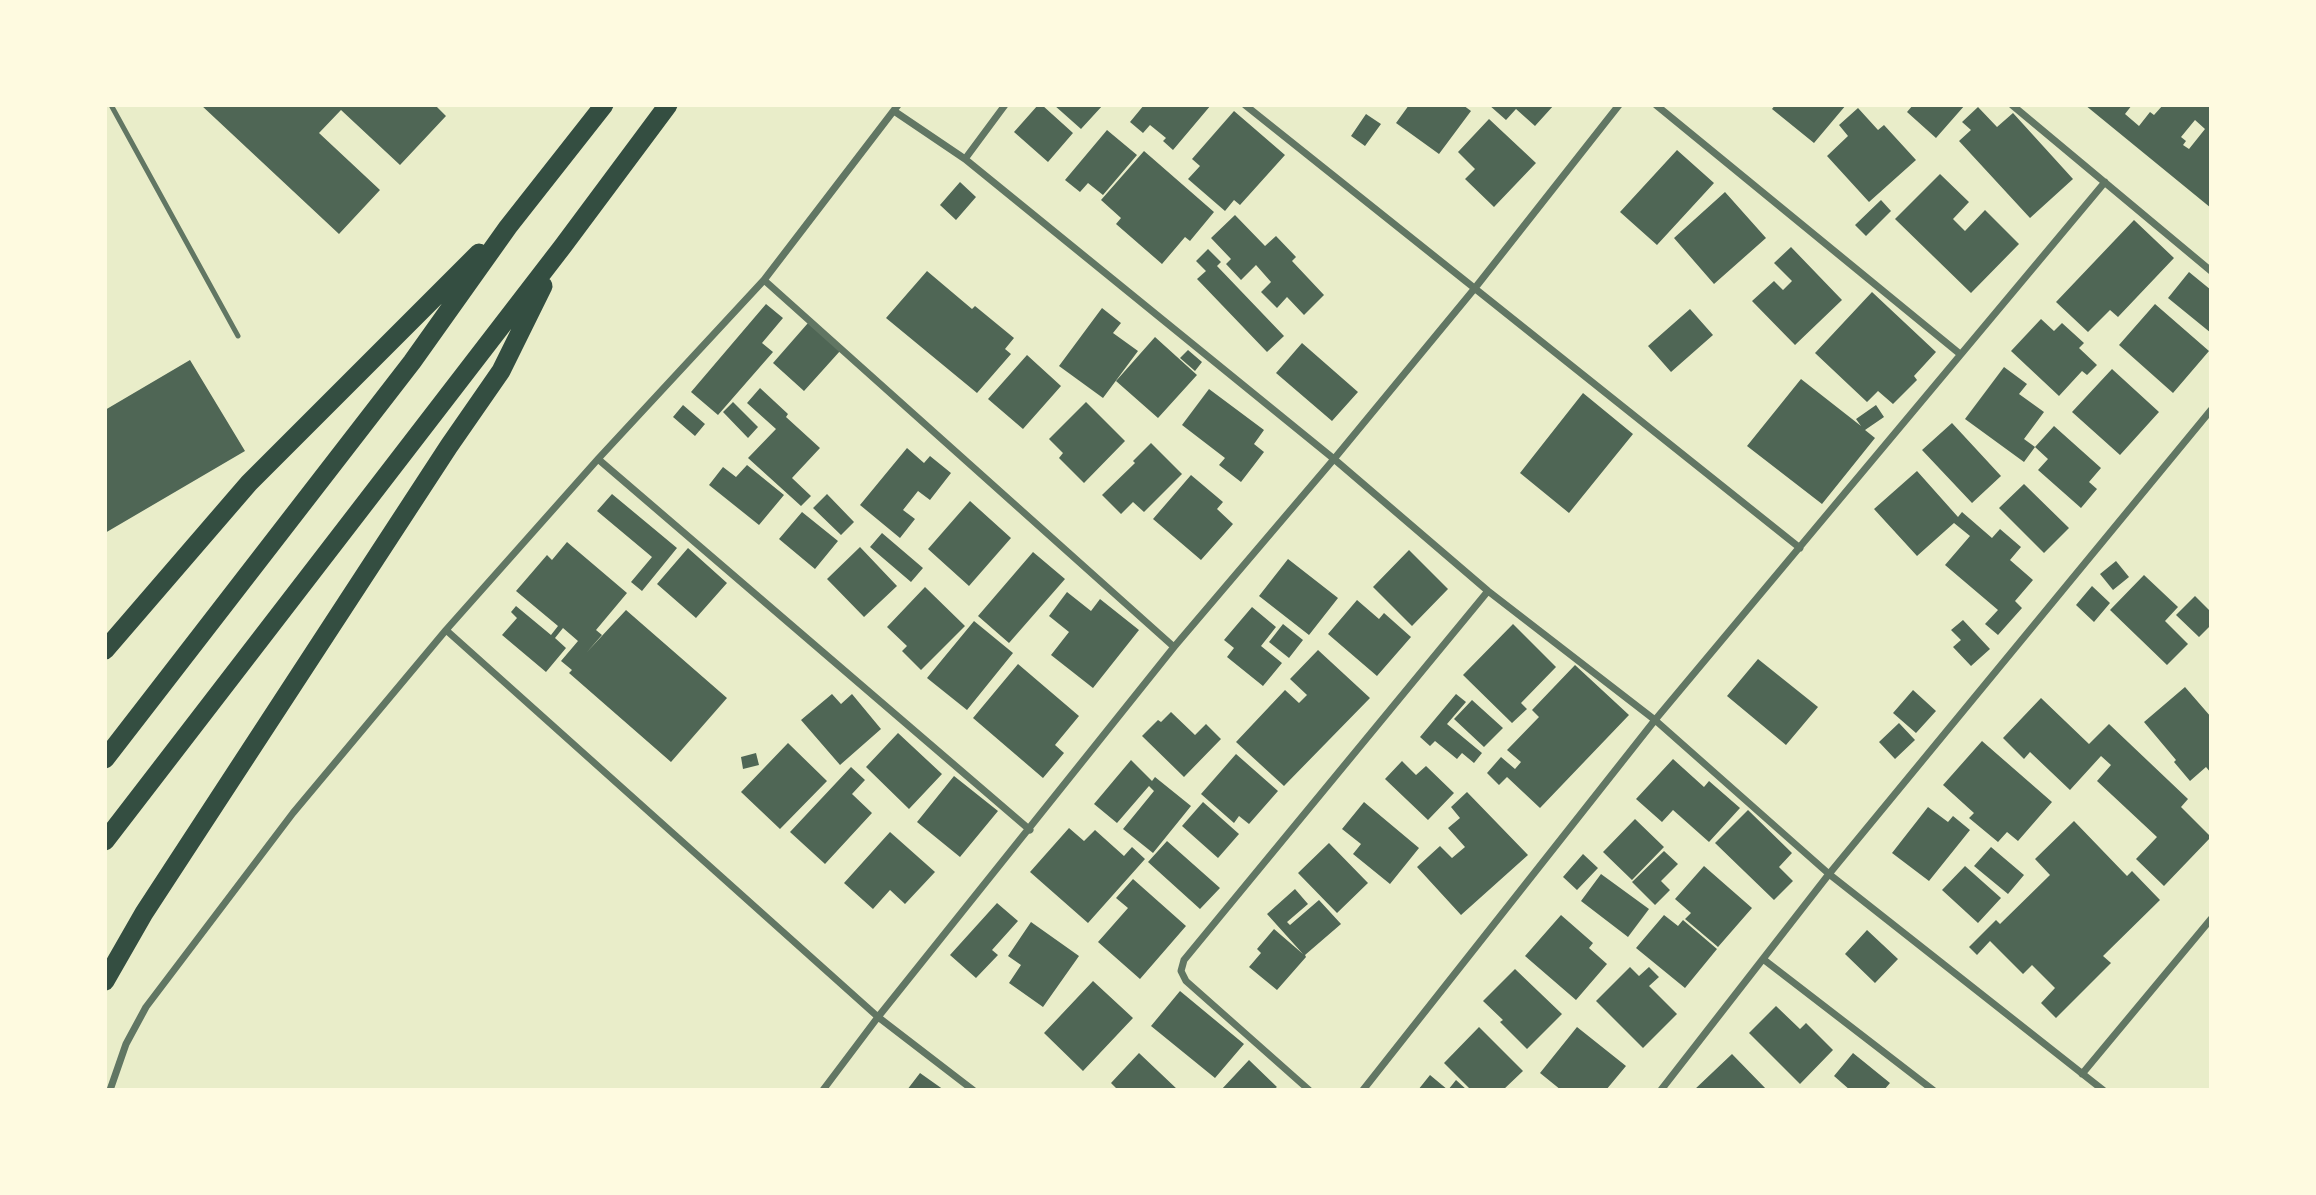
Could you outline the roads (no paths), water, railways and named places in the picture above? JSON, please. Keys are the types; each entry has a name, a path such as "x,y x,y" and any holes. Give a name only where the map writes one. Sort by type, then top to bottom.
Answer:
{"highway":[{"path":"105,759 412,362 508,227 604,105"},
{"path":"105,841 563,246 668,105"},
{"path":"105,650 249,483 458,273 508,227"},
{"path":"105,981 144,913 449,446 501,371 563,246"}],"street":[{"path":"965,159 1005,105"},
{"path":"1245,105 1800,548"},
{"path":"823,1090 878,1017 1174,647 1475,288 1619,105"},
{"path":"1656,105 1960,354"},
{"path":"2012,105 2211,271"},
{"path":"110,1090 126,1044 146,1007 293,813 446,630 598,459 764,280 896,108 965,159 1334,459 1488,591 1655,720 1829,874 2103,1090"},
{"path":"1363,1090 1655,720 2105,182"},
{"path":"764,280 1174,647"},
{"path":"1661,1090 1829,874 2211,410"},
{"path":"598,459 1030,830"},
{"path":"1309,1090 1186,981 1181,971 1184,960 1488,591"},
{"path":"446,630 878,1017 973,1090"},
{"path":"2082,1074 2211,919"},
{"path":"1763,958 1933,1090"}],"lane":[{"path":"111,105 239,336"}]}
